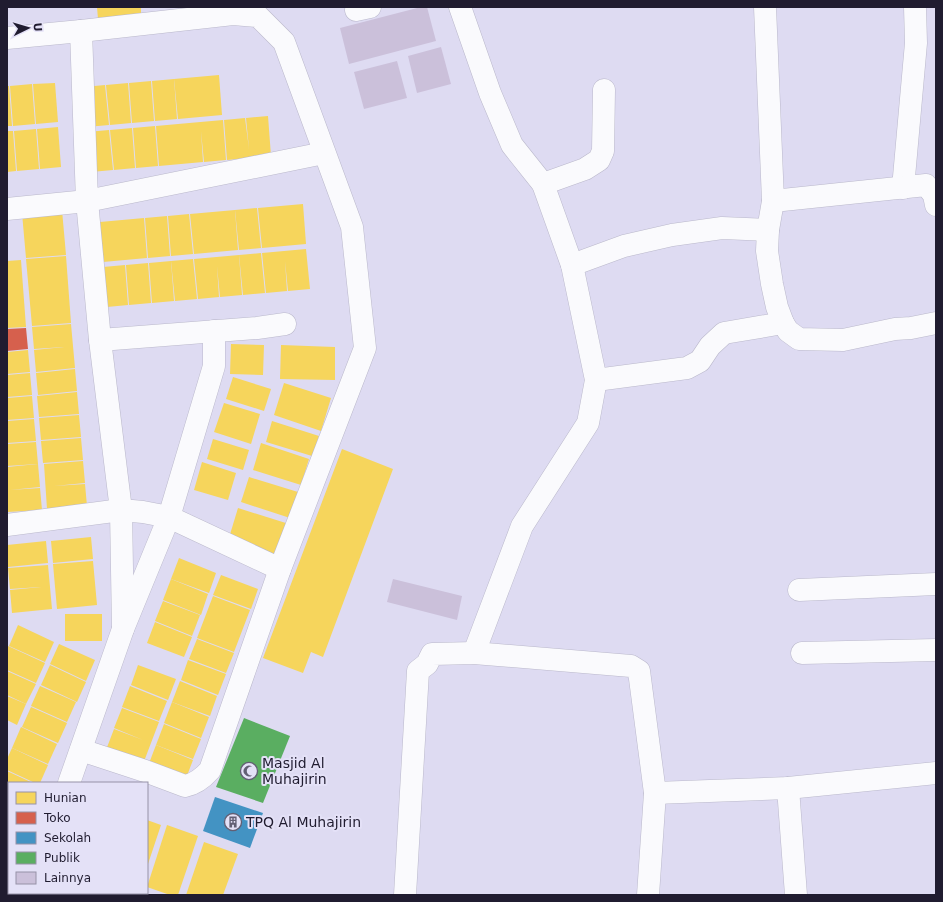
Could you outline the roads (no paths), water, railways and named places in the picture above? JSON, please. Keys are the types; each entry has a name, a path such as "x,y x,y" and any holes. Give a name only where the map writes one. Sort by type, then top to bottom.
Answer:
{"street":[{"path":"460,7 490,93 512,144 543,184 572,265 596,380 588,423 522,526 474,653"},
{"path":"765,7 773,201 768,230 767,251 777,307 783,323 788,331 799,339 836,340 936,323"},
{"path":"903,188 916,43 915,7"},
{"path":"7,38 233,14 258,16 284,42 352,227 365,348 280,569 210,770 205,776 192,784 185,786 81,750"},
{"path":"81,31 87,202 100,340 121,510 123,629"},
{"path":"543,184 584,169 599,160 603,151 604,90"},
{"path":"7,209 87,202 324,153"},
{"path":"773,201 926,185 934,195 936,205"},
{"path":"572,265 624,246 672,235 722,228 768,230"},
{"path":"596,380 687,368 700,361 710,346 724,333 783,323"},
{"path":"100,340 285,324"},
{"path":"69,782 123,629 169,517 214,366 214,331"},
{"path":"7,525 121,510 169,517 280,569"},
{"path":"799,590 936,584"},
{"path":"802,653 936,650"},
{"path":"405,895 418,672 427,664 432,654 474,653 631,666 639,671 655,793 648,895"},
{"path":"936,760 936,780"},
{"path":"655,793 788,788 936,773"},
{"path":"788,788 796,895"}],"place":[{"name":"Masjid Al Muhajirin","path":"249,771"},
{"name":"TPQ Al Muhajirin","path":"233,822"}]}
